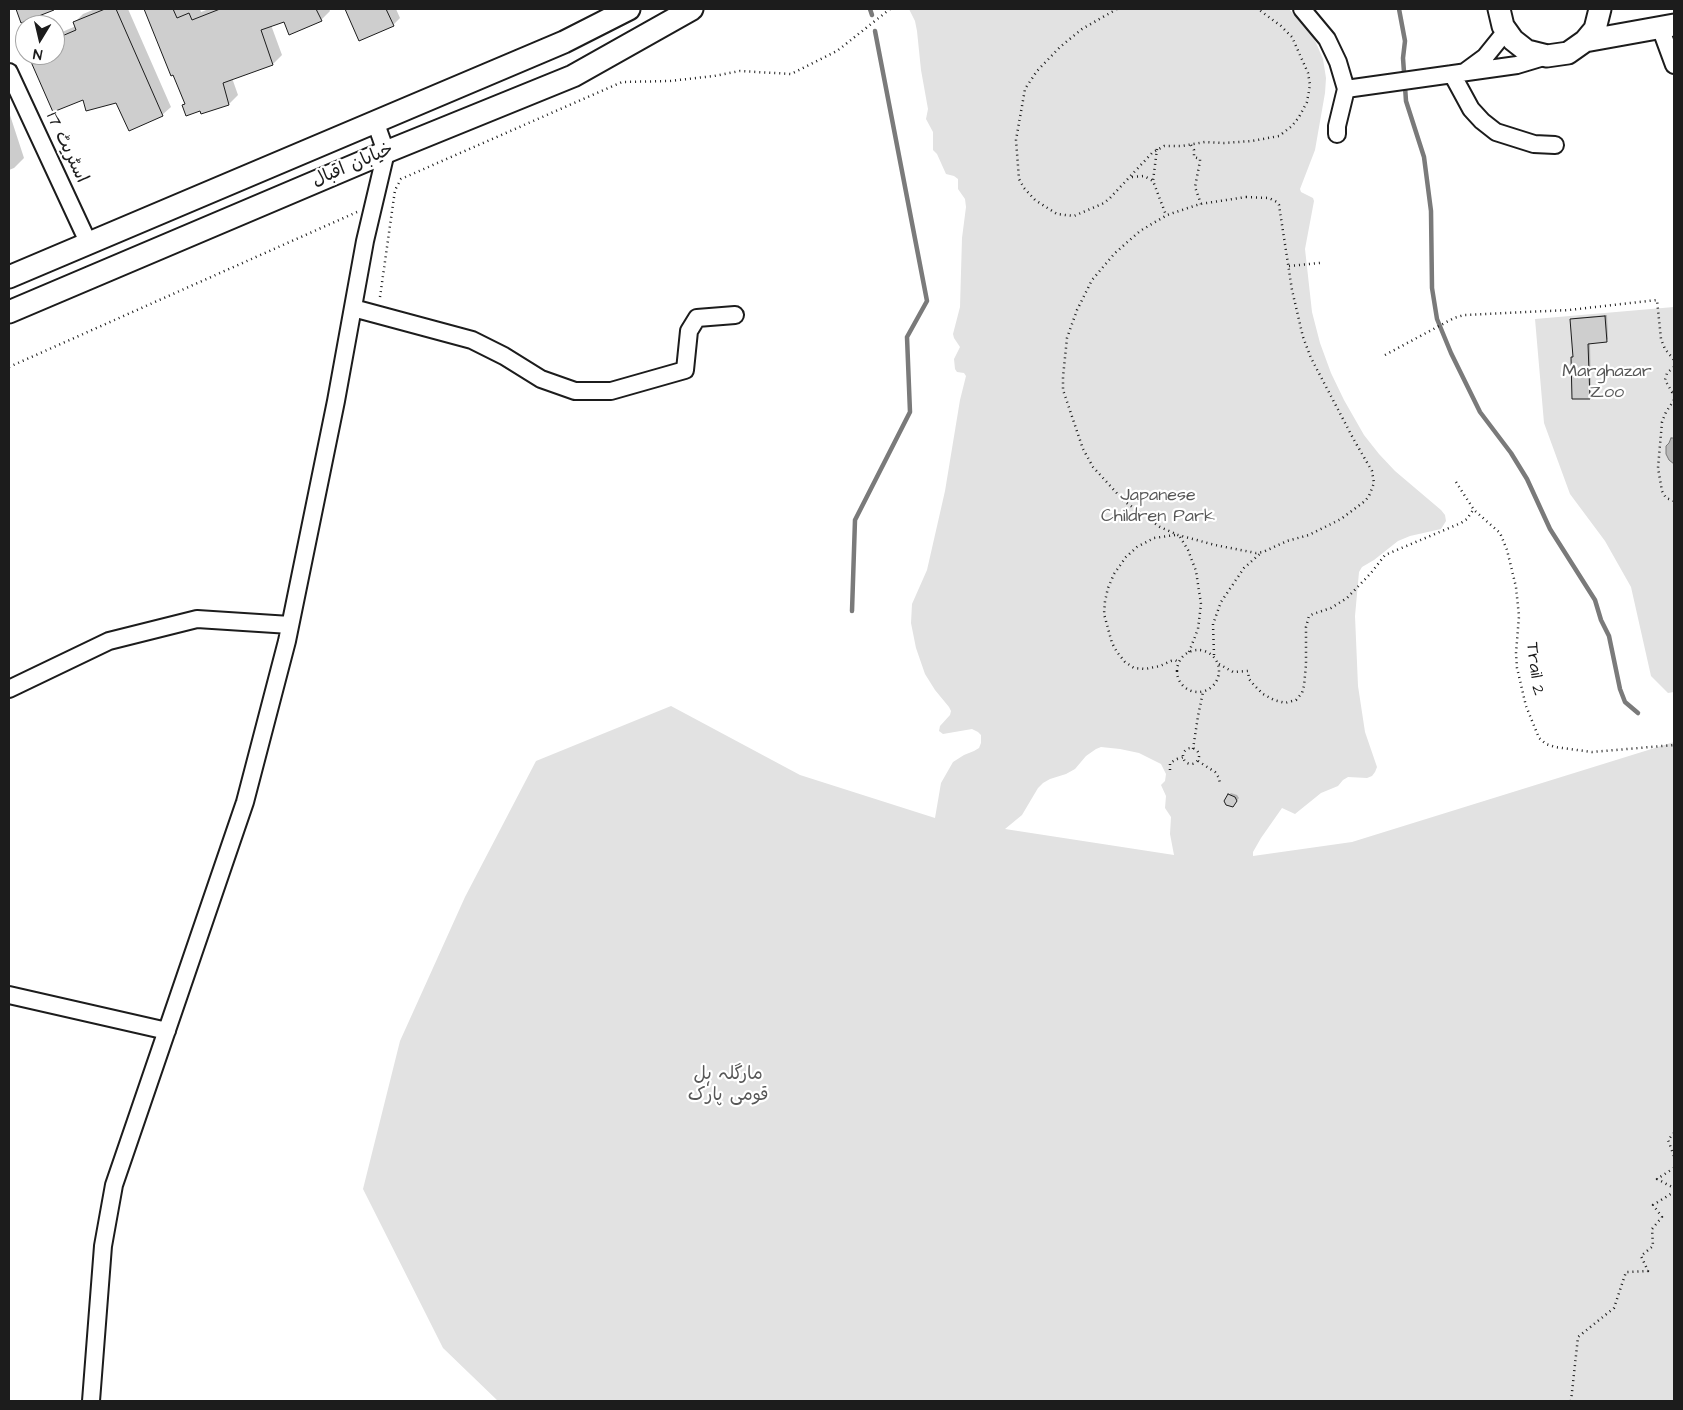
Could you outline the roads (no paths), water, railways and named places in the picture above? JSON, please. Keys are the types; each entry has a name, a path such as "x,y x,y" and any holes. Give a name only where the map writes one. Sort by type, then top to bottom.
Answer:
{"main road":[{"name":"خیابان اقبال","path":"9,276 564,42 629,9"},
{"name":"خیابان اقبال","path":"9,312 386,152 573,76 692,9"},
{"path":"1499,9 1503,26 1513,40 1526,51 1547,56 1568,53 1585,41 1594,29 1600,9"},
{"path":"1585,41 1667,26"}],"street":[{"path":"1302,9 1327,39 1338,62 1346,89 1337,126 1337,134"},
{"path":"1667,26 1674,65"},
{"path":"1458,73 1486,57 1506,31"},
{"path":"1346,89 1517,65 1547,56"},
{"name":"اسٹریٹ 17","path":"9,72 88,242"},
{"path":"1458,73 1471,109 1496,132 1534,144 1555,145"},
{"path":"91,1401 103,1246 114,1185 245,802 290,625 336,401 365,241 386,152 375,121"},
{"path":"353,308 472,340 504,356 541,379 575,392 611,391 686,370 689,331 698,318 735,315"},
{"path":"9,689 109,641 197,619 290,625"},
{"path":"9,995 167,1031"}],"waterway":[{"path":"870,9 872,15"},
{"path":"1399,9 1405,41 1403,58 1406,101 1424,157 1431,211 1432,288 1437,319 1451,353 1480,412 1511,453 1527,479 1550,529 1595,600 1601,620 1609,636 1620,689 1625,702 1638,713"},
{"path":"852,611 855,520 910,412 907,337 927,301 875,31"}],"park label":[{"name":"Marghazar Zoo","path":"1607,382"},
{"name":"Japanese Children Park","path":"1158,506"},
{"name":"مارگلہ ہل قومی پارک","path":"728,1085"}]}
